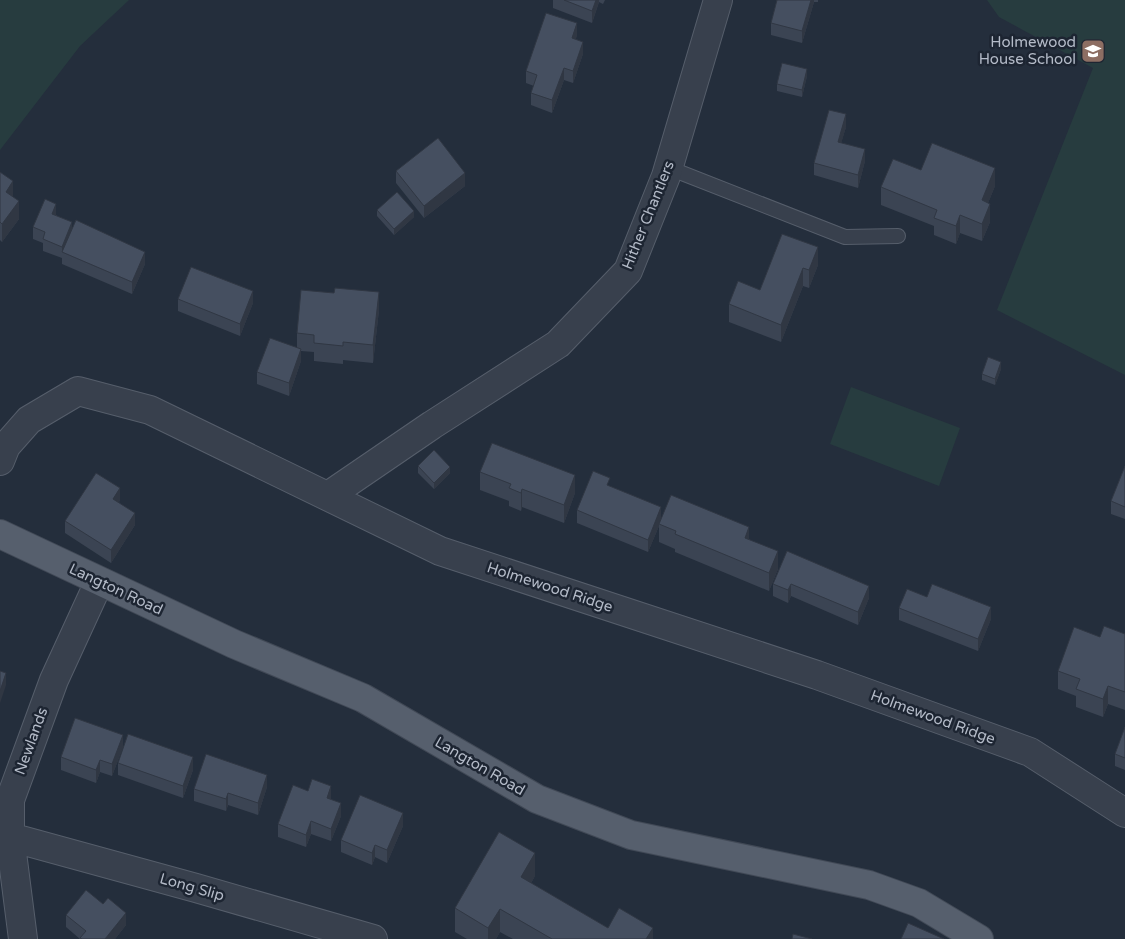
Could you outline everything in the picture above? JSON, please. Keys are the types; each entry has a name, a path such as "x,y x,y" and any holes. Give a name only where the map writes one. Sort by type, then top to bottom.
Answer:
{"main road":[{"name":"Langton Road","path":"0,534 234,644 363,698 537,799 631,835 869,885 919,903 979,939"}],"street":[{"name":"Hither Chantlers","path":"328,496 432,425 558,344 628,271 668,168 718,0"},
{"name":"Holmewood Ridge","path":"0,461 6,446 29,420 78,391 150,410 440,551 817,674 1030,752 1125,813"},
{"name":"Newlands","path":"23,939 5,799 54,680 99,582"},
{"name":"Long Slip","path":"10,837 187,885 372,939"}],"lane":[{"path":"668,168 845,237 898,236"}],"green space":[{"path":"0,0 129,0 80,46 0,150"},
{"path":"987,0 1125,0 1125,375 997,310 1093,68 999,17"},
{"path":"851,387 960,428 939,486 830,444"}],"building":[{"path":"564,0 596,0 592,11"},
{"path":"777,0 811,0 802,31 771,23"},
{"path":"546,13 577,23 572,38 583,42 573,71 564,68 552,100 531,93 537,75 526,71"},
{"path":"782,63 807,69 802,90 777,84"},
{"path":"829,110 846,114 838,142 865,149 858,175 814,163"},
{"path":"438,138 465,173 424,206 396,171"},
{"path":"932,143 995,168 982,200 990,204 982,224 960,215 956,226 934,218 937,210 881,187 893,159 921,170"},
{"path":"0,172 13,181 6,192 19,201 2,224 0,222"},
{"path":"397,192 414,211 394,229 377,210"},
{"path":"45,199 56,204 52,214 72,222 62,247 43,239 45,232 33,227"},
{"path":"76,220 145,252 132,282 62,252"},
{"path":"782,234 818,247 809,270 803,268 781,325 729,304 738,281 760,290"},
{"path":"191,267 253,291 240,324 178,299"},
{"path":"335,288 379,292 373,345 343,342 343,346 314,343 314,335 297,333 301,290 334,293"},
{"path":"270,338 301,349 289,383 257,372"},
{"path":"988,357 1001,362 995,379 982,374"},
{"path":"492,443 575,475 564,505 522,489 521,493 509,488 511,484 480,472"},
{"path":"434,450 450,467 434,483 418,466"},
{"path":"1125,466 1125,507 1111,501"},
{"path":"593,471 610,478 607,485 661,507 648,540 577,510"},
{"path":"96,473 120,488 113,499 135,513 111,550 65,521"},
{"path":"671,495 749,527 745,538 778,551 769,573 675,534 676,531 659,524"},
{"path":"787,551 869,586 858,612 791,584 788,590 773,584"},
{"path":"932,584 991,607 978,639 899,608 907,589 927,597"},
{"path":"1104,626 1125,634 1125,692 1108,686 1103,699 1076,689 1080,679 1058,671 1074,627 1100,637"},
{"path":"0,671 6,673 0,691"},
{"path":"75,718 123,735 112,764 100,760 96,770 61,757"},
{"path":"1125,727 1125,758 1115,754"},
{"path":"128,734 193,757 183,786 118,763"},
{"path":"206,754 267,775 258,803 228,793 226,799 194,789"},
{"path":"312,779 331,786 327,798 341,803 331,829 311,821 306,835 278,824 293,785 308,791"},
{"path":"360,795 403,813 387,850 375,845 372,853 341,840"},
{"path":"499,832 535,853 521,877 608,928 619,908 653,928 646,939 552,939 500,909 488,928 455,908"},
{"path":"86,890 103,904 108,898 126,913 105,939 80,938 86,931 66,915"},
{"path":"908,923 944,939 901,939"},
{"path":"793,934 812,939 792,939"}],"place":[{"name":"Holmewood House School","path":"1093,51"}]}
